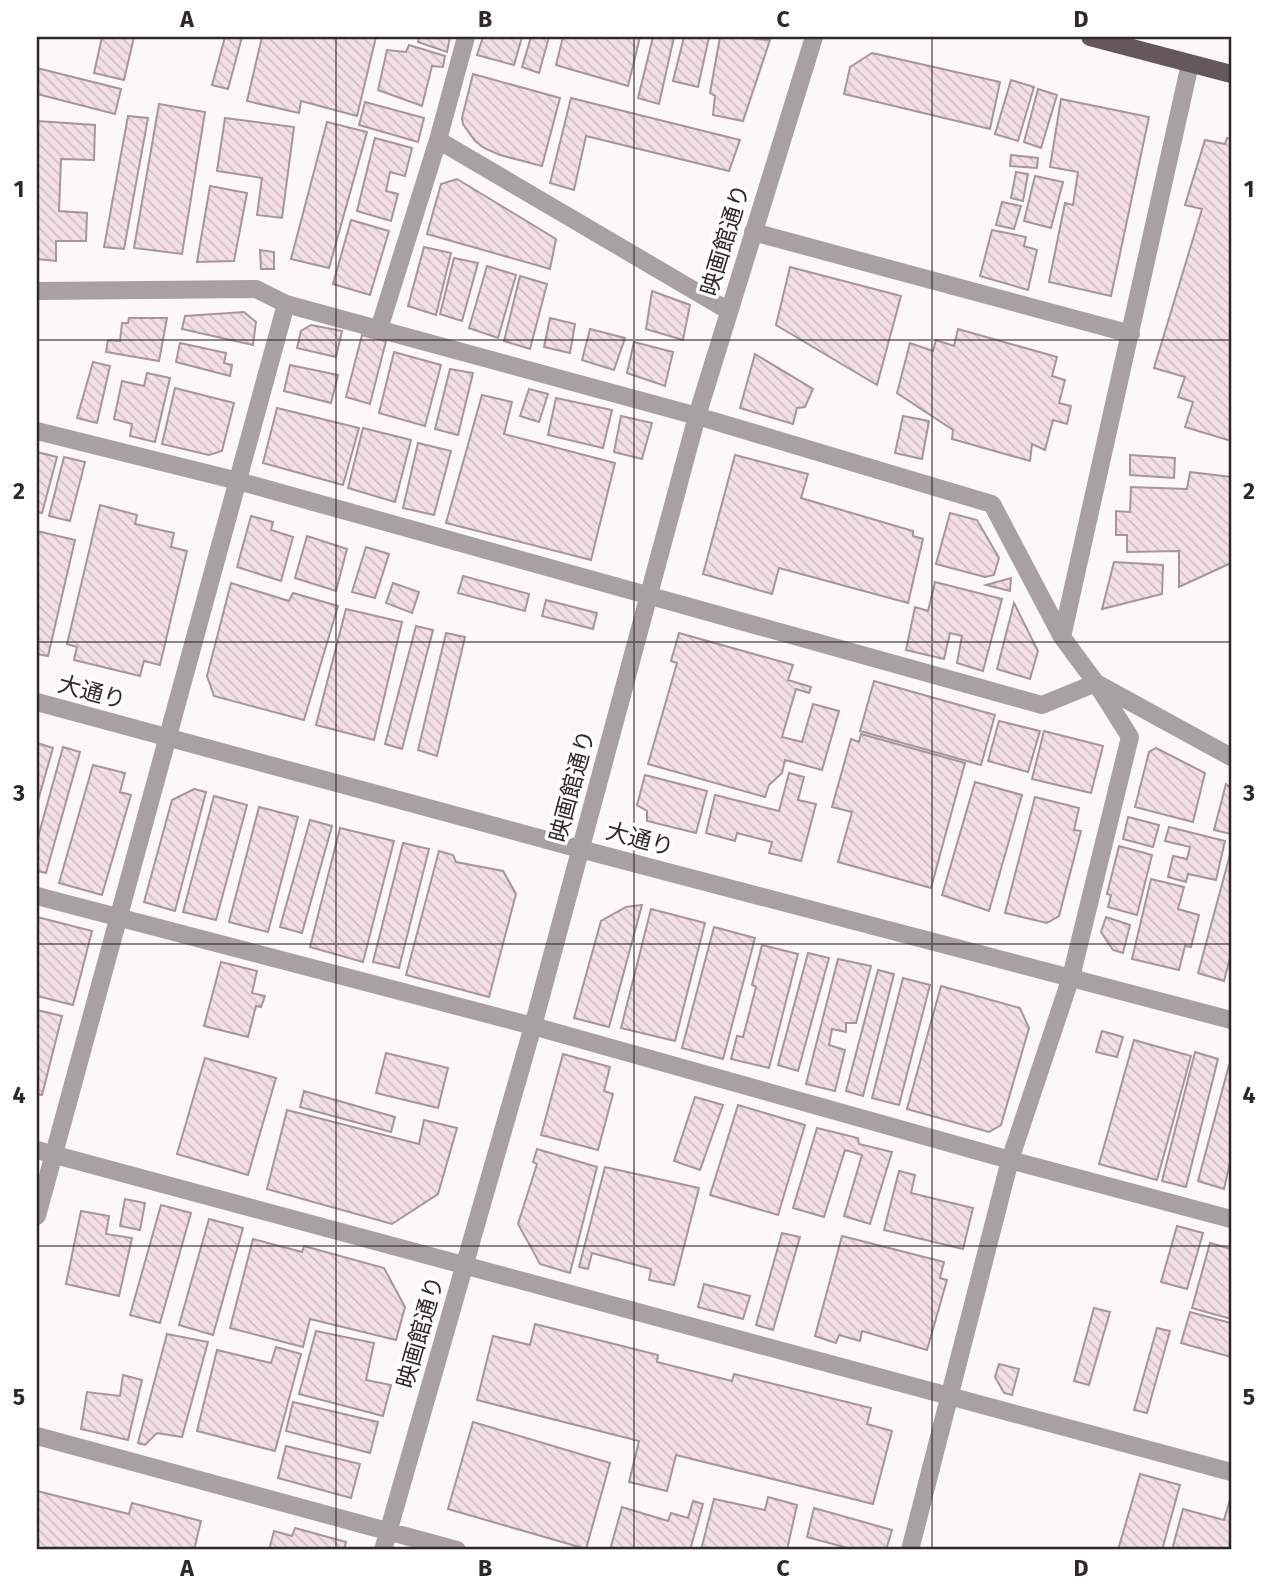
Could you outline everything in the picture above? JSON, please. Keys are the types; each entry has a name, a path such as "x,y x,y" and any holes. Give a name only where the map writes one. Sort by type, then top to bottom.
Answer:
{"main road":[{"path":"1090,37 1231,74"}],"street":[{"path":"379,328 438,140 466,37"},
{"name":"映画館通り","path":"383,1550 533,1026 697,416 814,37"},
{"path":"1062,637 1190,64"},
{"path":"438,140 729,311"},
{"path":"753,232 1131,334"},
{"path":"37,291 256,289 286,304 697,416 992,504 1062,637 1096,683 1129,737 1071,977 1010,1160 909,1550"},
{"path":"37,1216 45,1152 117,917 286,304"},
{"path":"37,431 237,481 1042,705 1096,683"},
{"path":"1096,683 1231,757"},
{"name":"大通り","path":"37,702 580,849 1231,1020"},
{"path":"37,896 533,1026 1231,1219"},
{"path":"45,1152 1231,1472"},
{"path":"37,1436 457,1550"}],"building":[{"path":"102,37 134,37 124,80 94,73"},
{"path":"225,37 242,37 228,89 212,85"},
{"path":"262,37 376,37 357,116 301,101 299,113 247,101"},
{"path":"419,37 450,37 447,52 418,42"},
{"path":"483,37 522,37 514,65 477,55"},
{"path":"531,37 549,37 539,73 522,67"},
{"path":"563,37 640,37 628,86 556,65"},
{"path":"653,37 674,37 659,104 638,98"},
{"path":"684,37 709,37 698,87 673,81"},
{"path":"720,37 757,37 756,39 770,40 743,121 713,115 715,96 710,93"},
{"path":"409,45 445,56 443,67 432,66 422,106 378,90 387,50 406,52"},
{"path":"872,53 1000,82 990,129 844,94 850,67"},
{"path":"37,68 121,89 115,114 37,94"},
{"path":"473,74 560,98 542,166 500,155 475,141 462,118"},
{"path":"1011,80 1034,87 1018,141 995,134"},
{"path":"1038,89 1057,95 1041,148 1024,142"},
{"path":"571,98 740,140 729,171 586,136 574,190 550,183"},
{"path":"1061,99 1149,117 1111,296 1049,282 1065,203 1073,205 1078,172 1050,167"},
{"path":"365,102 424,118 418,142 359,125"},
{"path":"159,104 205,112 182,254 134,248"},
{"path":"128,116 148,118 124,249 104,247"},
{"path":"225,118 294,127 282,218 257,215 262,178 217,171"},
{"path":"37,121 95,125 94,160 61,159 59,211 87,213 86,241 56,241 56,261 37,259"},
{"path":"327,122 367,132 329,268 291,259"},
{"path":"375,138 412,148 405,176 390,172 386,191 398,194 391,221 357,211"},
{"path":"1227,138 1231,139 1231,441 1185,427 1193,402 1178,397 1185,377 1154,368 1202,209 1185,205 1205,140 1225,144"},
{"path":"1011,155 1038,158 1037,168 1010,166"},
{"path":"1016,172 1028,174 1023,201 1011,198"},
{"path":"1035,176 1063,182 1051,228 1024,221"},
{"path":"457,179 556,239 550,269 427,234 441,184"},
{"path":"210,186 247,193 234,261 197,262"},
{"path":"1002,202 1021,206 1014,229 996,225"},
{"path":"351,220 389,231 370,295 333,284"},
{"path":"992,230 1026,237 1024,246 1037,250 1028,290 980,276"},
{"path":"424,247 451,253 436,315 408,306"},
{"path":"260,250 274,252 274,269 261,269"},
{"path":"454,258 478,263 462,321 440,314"},
{"path":"487,266 516,275 498,338 469,328"},
{"path":"790,267 901,296 877,385 776,325"},
{"path":"520,276 547,284 530,349 504,341"},
{"path":"652,291 690,305 683,340 646,329"},
{"path":"244,312 256,322 253,345 182,329 185,316"},
{"path":"129,318 167,318 159,361 106,352 108,340 120,341 122,323 128,323"},
{"path":"550,318 575,324 570,353 544,347"},
{"path":"311,325 342,331 336,357 297,348 301,331"},
{"path":"590,329 625,338 614,370 582,360"},
{"path":"958,329 1057,357 1052,376 1065,380 1059,403 1071,406 1067,424 1053,420 1045,450 1032,444 1030,461 952,439 953,430 897,393 910,343 933,351 936,340 954,346"},
{"path":"362,335 386,341 370,404 346,397"},
{"path":"634,342 673,352 665,386 627,373"},
{"path":"180,343 226,353 224,363 232,365 230,376 176,362"},
{"path":"394,352 441,365 425,426 379,413"},
{"path":"755,354 813,389 805,407 797,408 793,424 740,408"},
{"path":"93,362 110,366 97,423 77,418"},
{"path":"290,365 338,375 331,403 284,391"},
{"path":"450,369 473,373 458,435 435,429"},
{"path":"147,373 170,378 155,442 130,436 132,424 114,419 122,381 144,386"},
{"path":"175,388 234,403 222,451 209,455 162,444"},
{"path":"529,389 548,394 539,422 520,416"},
{"path":"482,395 512,402 504,434 615,463 591,560 446,523"},
{"path":"556,398 612,410 603,448 548,435"},
{"path":"277,408 359,428 343,485 263,463"},
{"path":"621,416 652,423 642,459 614,452"},
{"path":"903,416 929,421 922,459 895,453"},
{"path":"363,428 411,440 395,502 348,488"},
{"path":"418,443 451,451 434,515 403,508"},
{"path":"37,452 57,457 42,513 37,512"},
{"path":"735,455 808,474 801,498 913,531 913,536 923,539 908,603 779,568 772,594 703,574"},
{"path":"1130,455 1175,458 1174,478 1130,475"},
{"path":"64,457 85,462 70,521 49,516"},
{"path":"1190,472 1231,477 1231,563 1179,587 1179,551 1127,552 1127,535 1116,535 1116,511 1130,512 1131,487 1187,489"},
{"path":"100,505 137,515 135,524 174,533 171,547 187,551 160,665 144,661 140,676 74,660 77,647 67,644"},
{"path":"950,513 977,520 999,558 994,575 985,577 936,564"},
{"path":"251,516 273,522 271,530 293,537 281,581 237,567"},
{"path":"37,531 75,540 48,656 37,654"},
{"path":"307,536 347,549 336,591 295,578"},
{"path":"366,547 389,554 375,598 352,592"},
{"path":"1114,562 1163,565 1162,594 1102,609"},
{"path":"463,576 529,594 525,611 458,593"},
{"path":"1011,578 1010,591 986,585"},
{"path":"935,582 1002,599 983,671 957,663 962,636 950,633 944,659 906,650 915,607 928,611"},
{"path":"231,583 289,601 293,593 338,606 304,720 214,696 207,676"},
{"path":"393,583 419,592 412,613 386,603"},
{"path":"546,600 597,613 593,629 542,616"},
{"path":"1014,603 1038,651 1030,679 997,669"},
{"path":"346,609 402,622 374,740 316,725"},
{"path":"416,626 433,630 402,749 385,744"},
{"path":"446,633 465,637 437,756 418,750"},
{"path":"679,633 793,665 788,680 811,687 809,693 796,689 782,737 802,742 813,704 839,711 822,770 785,760 782,773 769,785 765,797 648,764 677,663 671,661"},
{"path":"874,681 995,715 981,765 860,731"},
{"path":"999,721 1040,731 1028,772 988,761"},
{"path":"1044,731 1103,746 1091,793 1032,779"},
{"path":"861,734 965,763 931,888 838,862 852,812 832,807 851,739 859,742"},
{"path":"37,743 53,748 37,804"},
{"path":"63,747 80,752 46,873 37,871 37,841"},
{"path":"1156,748 1205,773 1193,822 1135,807 1149,752"},
{"path":"93,765 125,773 120,792 131,795 102,895 59,883"},
{"path":"789,773 804,777 798,800 816,804 801,861 769,853 772,842 737,833 735,841 706,833 715,795 779,811"},
{"path":"645,775 707,791 696,833 647,821 647,811 637,805"},
{"path":"975,782 1022,795 989,911 942,895"},
{"path":"1226,784 1231,788 1231,834 1214,830"},
{"path":"194,789 206,792 175,911 144,902 172,800"},
{"path":"214,796 247,805 216,920 183,912"},
{"path":"1035,797 1079,808 1074,830 1081,831 1059,916 1047,923 1005,913"},
{"path":"259,807 298,817 268,932 229,922"},
{"path":"1128,817 1159,825 1153,847 1123,839"},
{"path":"310,820 332,826 302,933 280,927"},
{"path":"1169,827 1225,841 1216,880 1188,874 1186,882 1168,877 1173,856 1187,859 1190,847 1165,841"},
{"path":"340,828 394,841 363,962 310,947"},
{"path":"403,843 429,849 399,968 373,962"},
{"path":"1119,846 1152,855 1137,915 1108,907 1111,895 1107,894"},
{"path":"439,851 453,855 456,862 503,871 516,894 489,997 406,975"},
{"path":"1231,851 1231,954 1224,981 1198,973"},
{"path":"1151,879 1184,887 1178,909 1199,915 1191,947 1185,946 1179,970 1132,959"},
{"path":"642,905 609,1027 574,1018 601,921 626,907"},
{"path":"651,909 705,923 675,1041 621,1028"},
{"path":"37,917 92,931 73,1005 37,996"},
{"path":"1106,917 1130,925 1123,953 1113,950 1101,932"},
{"path":"714,927 755,938 723,1059 682,1048"},
{"path":"762,945 798,954 769,1068 731,1059 737,1036 743,1037 756,987 752,985"},
{"path":"808,953 829,958 798,1071 778,1065"},
{"path":"838,959 871,966 856,1023 846,1023 846,1032 832,1029 829,1045 845,1050 835,1091 806,1084"},
{"path":"221,962 257,971 252,993 265,996 261,1007 256,1006 248,1037 204,1026"},
{"path":"878,970 894,974 863,1096 846,1091"},
{"path":"903,978 930,985 899,1105 872,1098"},
{"path":"941,986 1020,1008 1029,1028 1001,1125 989,1132 907,1109"},
{"path":"37,1010 62,1016 42,1095 37,1094"},
{"path":"1102,1031 1123,1037 1117,1057 1096,1052"},
{"path":"1134,1040 1191,1056 1157,1180 1099,1164"},
{"path":"1195,1052 1218,1059 1186,1187 1162,1181"},
{"path":"386,1053 448,1068 438,1108 376,1093"},
{"path":"563,1054 610,1067 604,1091 613,1094 598,1150 541,1135"},
{"path":"205,1058 276,1078 248,1175 177,1154"},
{"path":"1229,1065 1231,1158 1224,1189 1198,1181"},
{"path":"304,1091 395,1117 391,1132 300,1107"},
{"path":"695,1097 723,1105 700,1170 674,1161"},
{"path":"738,1105 805,1125 778,1215 710,1195"},
{"path":"287,1110 419,1144 424,1120 457,1128 438,1194 392,1224 267,1189"},
{"path":"817,1128 858,1138 859,1144 892,1152 870,1224 844,1216 862,1155 845,1150 824,1217 793,1208"},
{"path":"537,1149 597,1167 570,1273 540,1264 518,1224 537,1164 533,1162"},
{"path":"605,1167 699,1188 674,1285 649,1280 651,1269 592,1253 588,1269 579,1267"},
{"path":"899,1171 915,1175 911,1193 973,1208 963,1249 884,1230"},
{"path":"125,1199 145,1203 140,1230 120,1226"},
{"path":"161,1205 191,1213 160,1323 130,1315"},
{"path":"81,1211 109,1216 106,1234 132,1238 119,1296 66,1284"},
{"path":"209,1219 243,1228 213,1335 179,1325"},
{"path":"1177,1226 1203,1233 1187,1289 1161,1282"},
{"path":"782,1233 800,1237 773,1330 756,1325"},
{"path":"842,1236 944,1262 940,1278 947,1280 927,1350 862,1331 860,1341 839,1335 836,1343 815,1336"},
{"path":"253,1239 302,1252 304,1246 384,1268 405,1307 396,1340 310,1319 303,1347 230,1328"},
{"path":"1210,1243 1231,1249 1231,1319 1192,1308"},
{"path":"704,1284 750,1296 743,1319 698,1307"},
{"path":"1094,1308 1110,1312 1089,1385 1074,1381"},
{"path":"1190,1312 1231,1323 1231,1357 1181,1343"},
{"path":"535,1324 658,1355 657,1362 732,1381 734,1374 871,1408 867,1424 892,1431 873,1504 676,1455 667,1491 629,1482 639,1441 477,1400 493,1336 530,1345"},
{"path":"1157,1328 1170,1331 1147,1413 1134,1410"},
{"path":"316,1331 374,1343 366,1380 391,1385 383,1416 299,1394"},
{"path":"167,1334 208,1342 182,1437 157,1433 145,1445 138,1443"},
{"path":"276,1347 301,1354 275,1451 197,1431 217,1350 271,1363"},
{"path":"999,1364 1019,1369 1012,1395 1004,1393 995,1377"},
{"path":"123,1375 142,1380 128,1440 81,1429 87,1392 120,1396"},
{"path":"293,1402 378,1422 370,1453 286,1431"},
{"path":"473,1422 610,1463 586,1549 448,1509"},
{"path":"286,1446 360,1464 351,1498 278,1478"},
{"path":"1140,1474 1180,1485 1162,1550 1118,1550"},
{"path":"37,1491 129,1514 132,1503 201,1521 194,1550 37,1550"},
{"path":"1231,1496 1231,1550 1172,1550 1183,1509 1224,1520"},
{"path":"768,1497 797,1505 787,1550 701,1550 714,1499 765,1510"},
{"path":"693,1501 703,1504 690,1550 610,1550 622,1507 668,1521 671,1513 688,1518"},
{"path":"814,1508 892,1530 886,1550 855,1550 807,1537"},
{"path":"295,1528 346,1542 344,1550 269,1550 274,1531 292,1536"}]}
